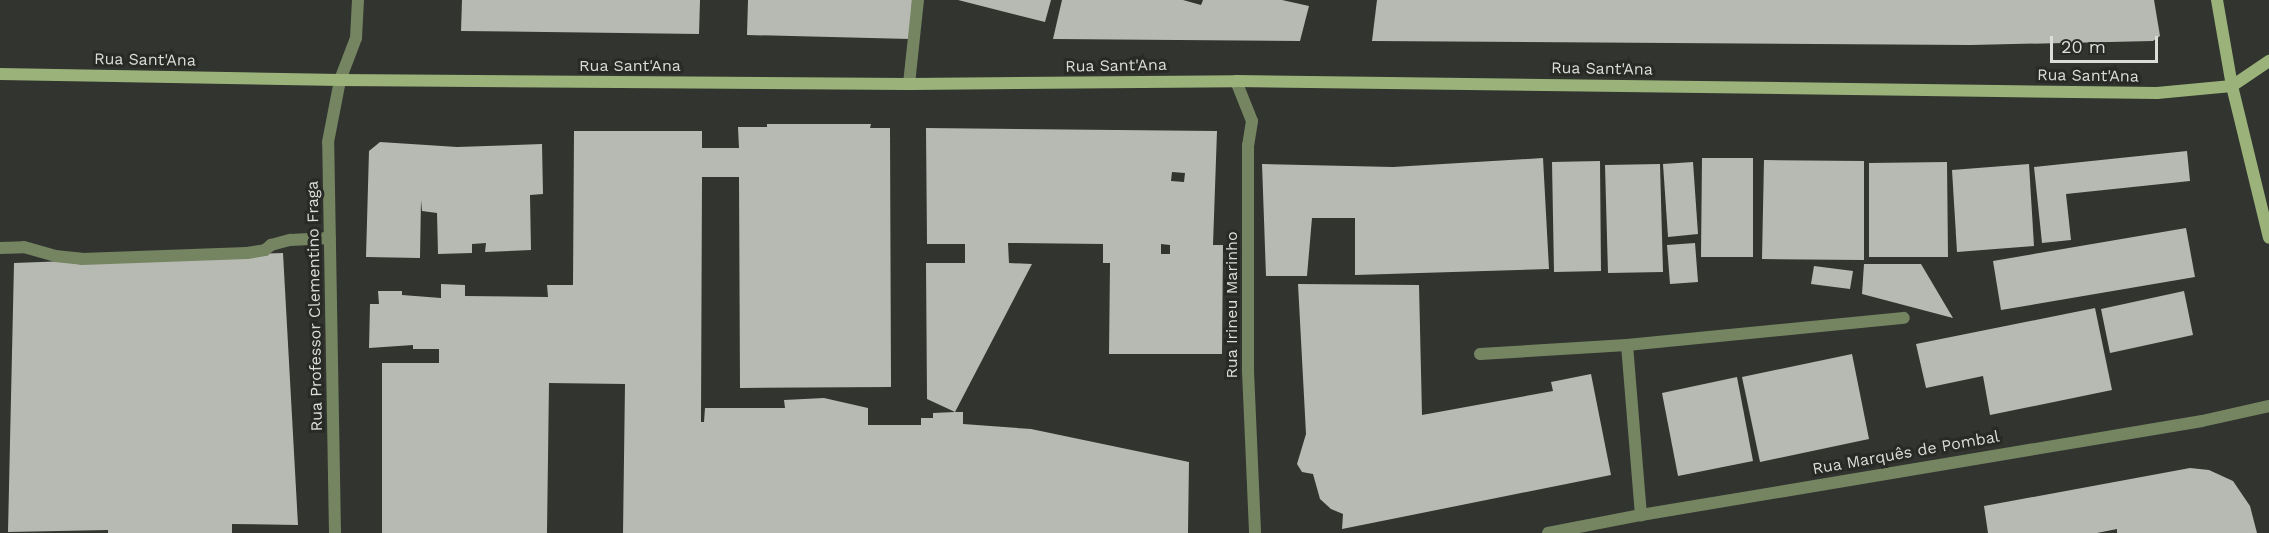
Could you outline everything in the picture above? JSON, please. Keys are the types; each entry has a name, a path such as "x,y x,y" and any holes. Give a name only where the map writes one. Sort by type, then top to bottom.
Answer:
{"main road":[{"path":"2217,0 2232,86 2269,238"},
{"path":"2232,86 2269,61"},
{"name":"Rua Sant'Ana","path":"0,74 340,80 909,84 1236,81 2157,93 2232,86"}],"street":[{"name":"Rua Professor Clementino Fraga","path":"335,533 328,142 340,80 356,38 358,0"},
{"path":"909,84 918,0"},
{"name":"Rua Irineu Marinho","path":"1236,81 1252,121 1248,145 1248,371 1255,533"},
{"path":"0,248 24,248 55,256 82,259 247,253 290,240 330,238"},
{"path":"1480,354 1627,345 1904,318"},
{"path":"1627,345 1641,514"},
{"name":"Rua Marquês de Pombal","path":"1548,533 1641,514 2202,421 2269,406"}],"building":[{"path":"462,0 700,0 699,34 461,31"},
{"path":"748,0 912,0 910,39 747,35"},
{"path":"958,0 1051,0 1045,22"},
{"path":"1062,0 1183,0 1201,5 1203,0 1282,0 1309,6 1300,41 1053,39"},
{"path":"1377,0 2154,0 2160,36 2153,41 1971,45 1372,41"},
{"path":"767,124 871,124 870,128 890,128 891,387 740,388 739,177 702,177 701,422 704,422 705,408 785,408 784,400 824,398 868,408 868,425 921,425 921,418 933,418 933,413 963,412 963,424 1031,429 1189,462 1188,533 623,533 625,384 549,383 547,533 382,533 382,363 439,363 439,349 413,349 413,345 369,348 370,304 379,304 378,291 402,291 402,295 441,298 441,284 465,285 465,296 548,297 547,285 573,285 574,131 702,131 702,148 739,148 738,127 767,127"},
{"path":"926,128 1217,131 1213,245 1223,245 1222,354 1109,354 1110,263 1103,263 1103,244 1008,243 1009,263 1032,264 955,412 927,399 926,263 965,263 965,244 927,244","holes":["1172,172 1185,173 1184,182 1171,181","1161,244 1170,245 1170,254 1161,254"]},
{"path":"380,142 457,147 542,144 543,194 530,195 531,250 485,252 486,243 472,244 472,253 438,254 437,213 422,211 421,200 420,258 366,257 369,151"},
{"path":"2187,151 2190,181 2066,194 2071,240 2042,243 2034,167"},
{"path":"1543,158 1549,269 1355,275 1355,218 1312,218 1307,276 1266,276 1262,164 1393,167"},
{"path":"1702,158 1753,158 1753,257 1701,257"},
{"path":"1764,160 1864,161 1864,260 1762,259"},
{"path":"1600,161 1601,271 1554,272 1552,162"},
{"path":"1693,162 1698,234 1668,237 1663,164"},
{"path":"1947,162 1948,257 1869,257 1869,163"},
{"path":"1660,164 1663,272 1608,273 1605,165"},
{"path":"2029,164 2034,246 1957,252 1952,170"},
{"path":"2186,228 2195,277 2001,310 1993,261"},
{"path":"1695,243 1698,282 1670,284 1667,245"},
{"path":"283,253 298,525 232,524 232,533 108,533 108,530 8,532 14,263"},
{"path":"1864,264 1921,264 1953,318 1862,294"},
{"path":"1814,266 1853,271 1850,289 1811,284"},
{"path":"1298,284 1419,285 1422,415 1553,391 1551,382 1591,374 1611,475 1342,529 1343,514 1331,509 1320,499 1313,474 1302,472 1297,464 1306,434"},
{"path":"2184,291 2193,335 2110,353 2101,309"},
{"path":"2095,308 2112,390 1990,415 1983,376 1926,388 1916,344"},
{"path":"1852,354 1869,439 1760,462 1742,377"},
{"path":"1737,377 1753,461 1678,476 1662,393"},
{"path":"2190,468 2209,470 2233,481 2250,506 2257,533 2117,533 2117,529 2097,533 1988,533 1984,506"}]}
